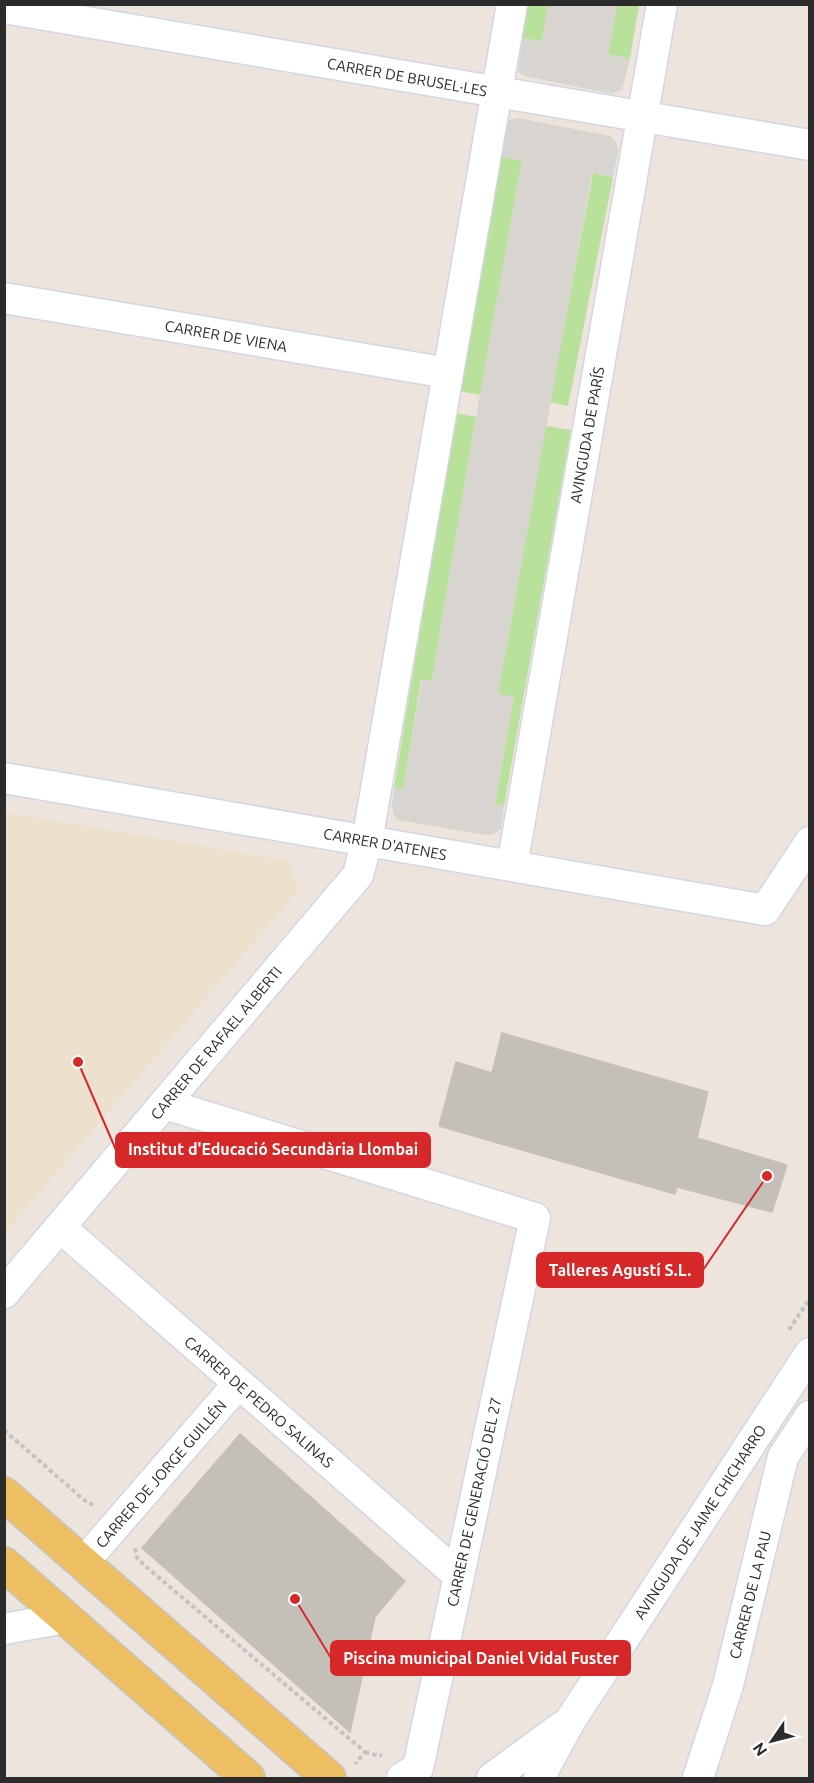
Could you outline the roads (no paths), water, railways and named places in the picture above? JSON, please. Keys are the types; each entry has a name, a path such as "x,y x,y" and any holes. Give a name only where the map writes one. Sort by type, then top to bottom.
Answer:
{"main road":[{"path":"4,1494 339,1774"},
{"path":"4,1564 248,1779"}],"street":[{"path":"367,841 512,4"},
{"name":"AVINGUDA DE PARÍS","path":"512,866 662,4"},
{"name":"CARRER DE BRUSEL·LES","path":"11,7 810,145"},
{"name":"CARRER DE VIENA","path":"4,298 448,374"},
{"name":"CARRER D'ATENES","path":"4,778 765,910 810,842"},
{"name":"CARRER DE RAFAEL ALBERTI","path":"4,1293 358,875 367,841"},
{"name":"CARRER DE GENERACIÓ DEL 27","path":"165,1104 535,1218 418,1768 402,1779"},
{"name":"CARRER DE PEDRO SALINAS","path":"60,1227 459,1576"},
{"name":"AVINGUDA DE JAIME CHICHARRO","path":"539,1779 570,1721 810,1353"},
{"name":"CARRER DE JORGE GUILLÉN","path":"84,1563 238,1384"},
{"name":"CARRER DE LA PAU","path":"698,1779 728,1685 783,1457 810,1416"},
{"path":"4,1629 65,1618"},
{"name":"AVINGUDA DE JAIME CHICHARRO","path":"492,1779 570,1721"},
{"name":"AVINGUDA DE JAIME CHICHARRO","path":"508,1779 570,1721"}],"place":[{"name":"Institut d'Educació Secundària Llombai","path":"78,1062"},
{"name":"Talleres Agustí S.L.","path":"767,1176"},
{"name":"Piscina municipal Daniel Vidal Fuster","path":"295,1599"}]}
